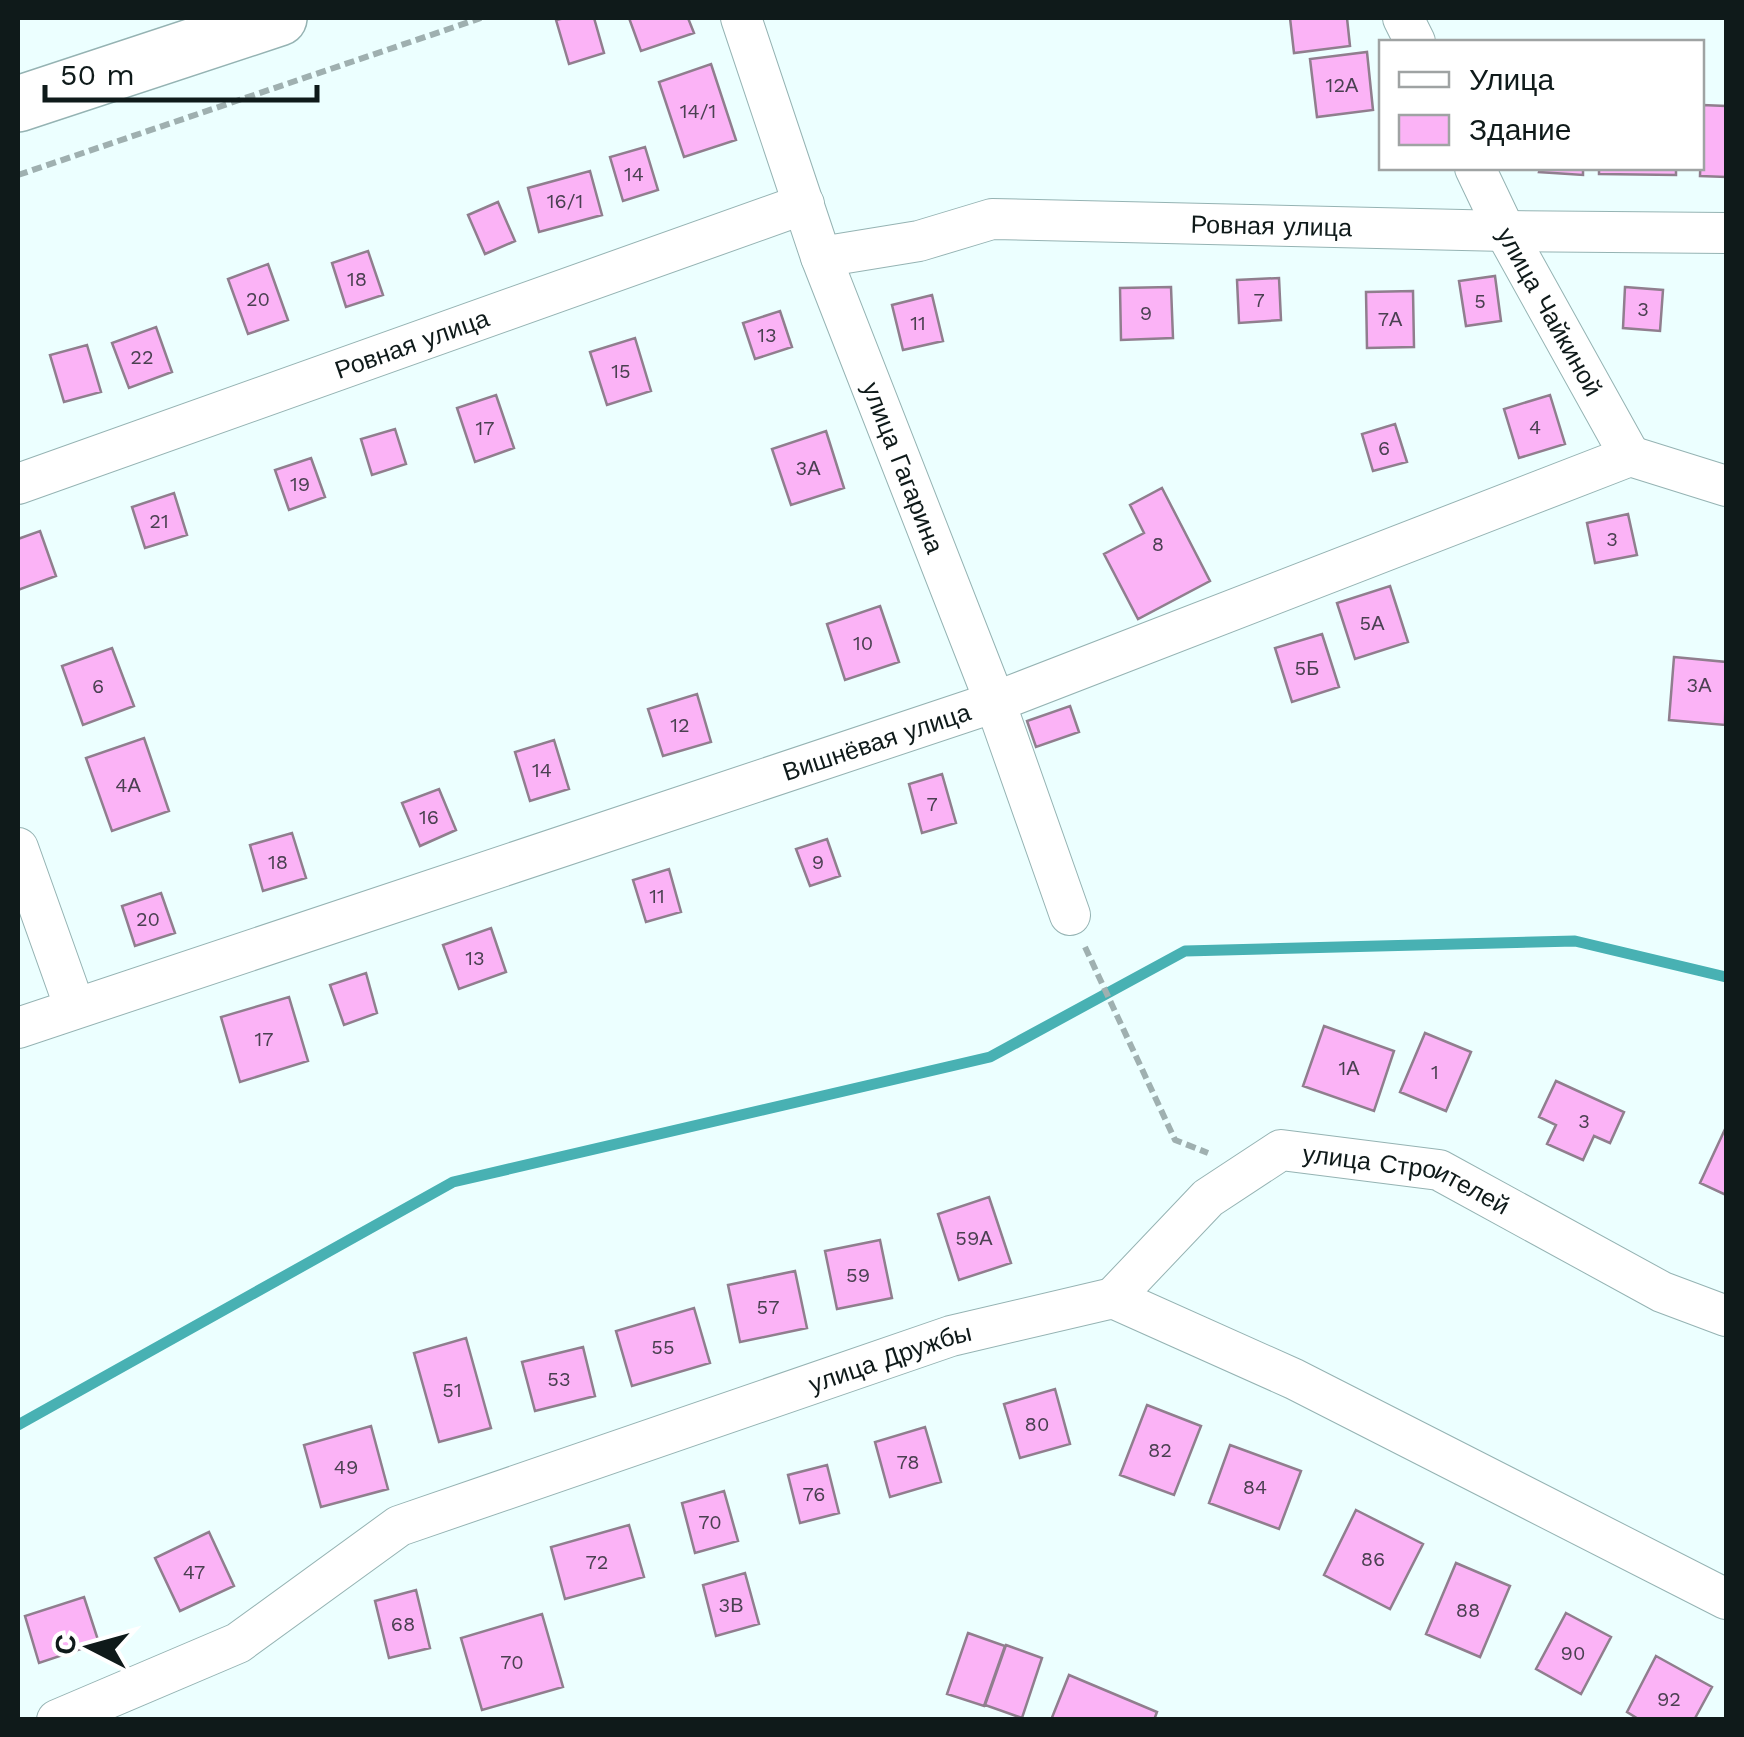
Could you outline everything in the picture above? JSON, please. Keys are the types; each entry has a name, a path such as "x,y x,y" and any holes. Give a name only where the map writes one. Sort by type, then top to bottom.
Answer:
{"main road":[{"path":"18,104 259,21"}],"street":[{"name":"улица Гагарина","path":"741,18 821,257 995,702 1070,915"},
{"name":"улица Чайкиной","path":"1476,170 1630,456"},
{"name":"Ровная улица","path":"18,484 804,204"},
{"name":"Ровная улица","path":"821,257 919,241 992,219 1726,233"},
{"path":"1630,456 1726,486"},
{"name":"Вишнёвая улица","path":"18,1028 995,702 1630,456"},
{"path":"18,848 74,1008"},
{"name":"улица Строителей","path":"1113,1298 1208,1198 1282,1150 1439,1170 1662,1292 1726,1316"},
{"path":"1113,1298 1294,1380 1726,1599"},
{"name":"улица Дружбы","path":"57,1720 238,1643 399,1526 952,1336 1113,1298"}],"path":[{"path":"18,176 482,18"},
{"path":"1070,915 1175,1140 1252,1170"}],"building":[{"path":"594,18 604,53 569,64 556,20"},
{"path":"629,18 688,18 694,33 641,51"},
{"path":"1290,18 1347,18 1350,46 1294,53"},
{"path":"1367,52 1373,110 1317,117 1310,59"},
{"path":"711,64 736,140 684,157 659,82"},
{"path":"1704,105 1726,106 1726,177 1700,176 1700,170 1704,170"},
{"path":"645,147 658,190 623,201 610,157"},
{"path":"1583,170 1583,175 1539,172"},
{"path":"1599,170 1676,170 1676,175 1599,174"},
{"path":"590,171 602,215 539,232 528,188"},
{"path":"498,202 515,241 485,254 468,215"},
{"path":"368,251 383,295 346,307 332,263"},
{"path":"268,264 288,320 248,334 228,279"},
{"path":"1495,276 1501,321 1466,326 1459,281"},
{"path":"1279,278 1281,320 1239,323 1237,280"},
{"path":"1171,287 1173,338 1121,340 1120,288"},
{"path":"1625,287 1663,290 1660,331 1623,328"},
{"path":"1413,291 1414,347 1367,348 1366,292"},
{"path":"932,295 943,341 903,350 892,305"},
{"path":"780,311 792,347 755,359 743,323"},
{"path":"156,327 172,372 129,388 112,343"},
{"path":"635,338 651,391 607,405 590,352"},
{"path":"87,345 101,392 64,402 50,355"},
{"path":"496,395 514,448 475,462 457,408"},
{"path":"1550,395 1565,444 1519,458 1504,409"},
{"path":"1395,424 1407,462 1373,471 1362,434"},
{"path":"395,429 406,464 372,475 361,439"},
{"path":"826,431 844,488 791,505 772,449"},
{"path":"311,458 325,497 289,510 275,470"},
{"path":"1162,488 1210,581 1138,619 1104,554 1144,533 1130,505"},
{"path":"174,493 187,535 145,548 132,507"},
{"path":"1628,514 1637,555 1595,563 1587,523"},
{"path":"40,531 56,576 18,590 18,539"},
{"path":"1390,586 1408,642 1355,659 1337,603"},
{"path":"880,606 899,662 845,680 827,624"},
{"path":"1322,634 1339,687 1292,702 1275,648"},
{"path":"112,648 134,706 83,725 62,666"},
{"path":"1674,657 1726,662 1725,725 1669,720"},
{"path":"697,694 711,742 663,756 648,709"},
{"path":"1070,706 1079,732 1036,747 1027,721"},
{"path":"144,738 169,811 112,831 86,758"},
{"path":"554,740 569,789 530,801 515,752"},
{"path":"942,774 956,823 922,833 909,784"},
{"path":"439,789 456,830 420,846 402,803"},
{"path":"292,833 306,878 263,891 250,845"},
{"path":"827,839 840,876 810,886 796,849"},
{"path":"669,869 681,912 646,922 633,880"},
{"path":"161,893 175,933 135,946 122,906"},
{"path":"491,928 506,972 459,989 443,945"},
{"path":"366,973 377,1013 344,1025 330,985"},
{"path":"289,997 308,1061 240,1082 221,1017"},
{"path":"1324,1026 1394,1051 1374,1111 1303,1086"},
{"path":"1425,1033 1471,1052 1446,1111 1400,1092"},
{"path":"1556,1081 1624,1112 1610,1143 1594,1136 1583,1160 1547,1144 1556,1125 1539,1117"},
{"path":"1726,1127 1726,1195 1700,1183"},
{"path":"989,1197 1011,1263 959,1280 938,1214"},
{"path":"880,1240 892,1298 837,1309 825,1251"},
{"path":"795,1271 807,1328 740,1342 728,1285"},
{"path":"694,1308 710,1363 632,1386 616,1331"},
{"path":"466,1338 491,1428 439,1442 414,1353"},
{"path":"583,1347 595,1396 535,1411 522,1362"},
{"path":"1055,1389 1070,1444 1020,1458 1004,1404"},
{"path":"1147,1405 1201,1426 1174,1495 1120,1475"},
{"path":"371,1426 388,1489 321,1507 304,1445"},
{"path":"925,1427 941,1482 890,1497 875,1442"},
{"path":"1230,1445 1301,1471 1279,1529 1209,1503"},
{"path":"827,1465 839,1513 800,1523 788,1475"},
{"path":"724,1491 738,1541 695,1553 682,1503"},
{"path":"1356,1510 1423,1544 1390,1609 1324,1575"},
{"path":"629,1525 644,1577 565,1599 551,1547"},
{"path":"209,1532 234,1586 180,1611 155,1558"},
{"path":"1456,1563 1510,1586 1480,1657 1426,1634"},
{"path":"745,1573 759,1624 716,1636 703,1585"},
{"path":"416,1590 430,1648 389,1658 375,1601"},
{"path":"84,1597 99,1643 39,1663 25,1616"},
{"path":"1566,1613 1611,1637 1581,1694 1536,1669"},
{"path":"542,1614 563,1687 482,1710 461,1638"},
{"path":"968,1633 1005,1646 984,1706 947,1694"},
{"path":"1006,1645 1042,1658 1022,1718 985,1705"},
{"path":"1656,1656 1712,1687 1694,1720 1640,1720 1627,1712"},
{"path":"1069,1675 1157,1712 1154,1720 1051,1720"}],"waterway":[{"path":"18,1425 453,1182 990,1057 1185,951 1575,941 1726,977"}]}
